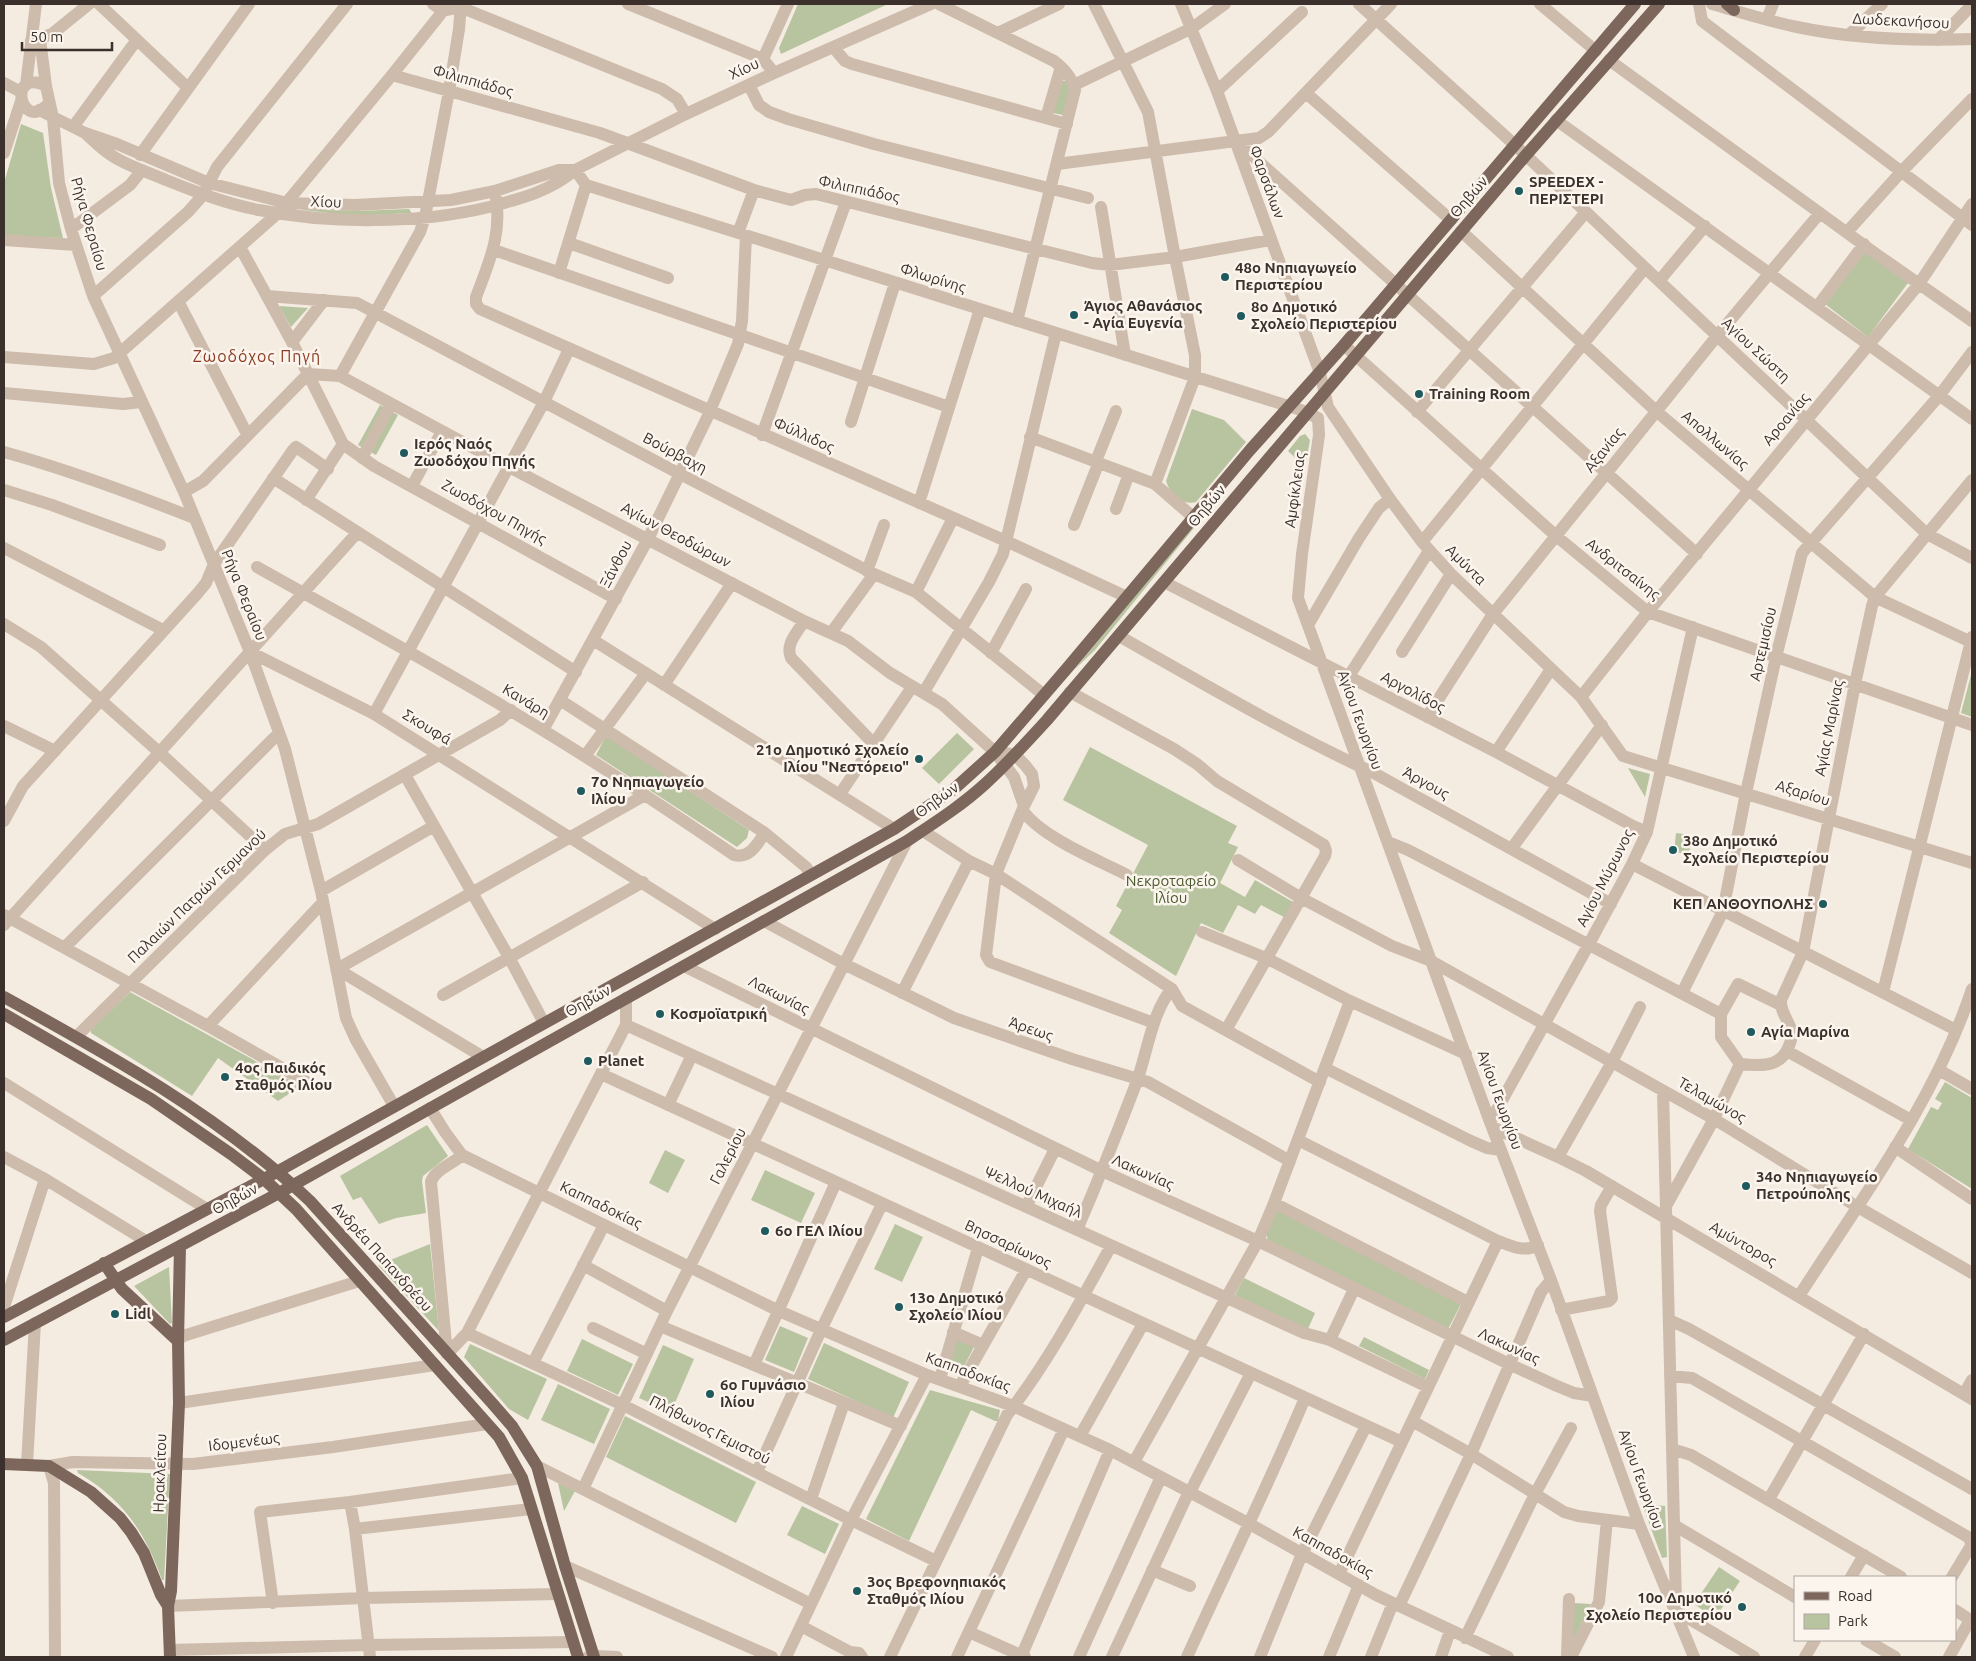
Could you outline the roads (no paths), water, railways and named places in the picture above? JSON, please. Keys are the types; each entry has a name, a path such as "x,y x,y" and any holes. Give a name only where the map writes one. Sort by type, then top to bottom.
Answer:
{"main road":[{"name":"Θηβών","path":"4,1317 264,1179 715,929 894,829 954,789 995,752 1193,517 1320,373 1635,4"},
{"name":"Θηβών","path":"4,1340 280,1193 907,841 961,804 1005,766 1119,636 1461,231 1659,4"},
{"name":"Ανδρέα Παπανδρέου","path":"4,997 162,1088 236,1139 277,1171 336,1230 512,1426 537,1466 592,1657"},
{"path":"4,1014 151,1099 264,1179 296,1209 499,1437 522,1478 578,1657"},
{"name":"Ηρακλείτου","path":"168,1606 171,1591 177,1464 180,1246"},
{"path":"104,1263 115,1281 178,1341"},
{"name":"Ιδομενέως","path":"4,1464 49,1466"},
{"path":"49,1466 90,1492 120,1518 132,1532 144,1553 161,1595 168,1606 170,1653"}],"street":[{"path":"4,154 36,40 36,4"},
{"path":"36,40 52,34 89,4"},
{"path":"99,4 136,41 187,87"},
{"path":"140,154 249,4"},
{"path":"93,296 188,212 203,195 217,167 347,4"},
{"path":"628,4 762,59 774,73"},
{"path":"762,59 788,4"},
{"name":"Χίου","path":"85,133 111,155 142,170 203,195 258,210 333,219 425,217 466,212 498,205 544,189 564,180 575,170 686,114 930,4"},
{"path":"938,4 1054,61 1066,71 1074,85 1075,90 1067,124 1017,321"},
{"path":"998,33 1059,4"},
{"path":"1094,4 1148,112 1195,355 1195,377 1155,484"},
{"name":"Φαρσάλων","path":"1181,4 1217,91 1320,373"},
{"path":"1074,85 1192,28 1225,4"},
{"name":"Αγίου Σώστη","path":"1359,4 1526,155 1927,534 1972,558"},
{"path":"1057,164 1260,138 1268,132 1391,4"},
{"path":"1540,4 1596,51"},
{"path":"1699,4 1702,21 1968,221"},
{"name":"Δωδεκανήσου","path":"1712,4 1731,7 1796,27 1850,34 1938,40 1972,39"},
{"path":"1767,19 1773,4"},
{"path":"1850,34 1882,4"},
{"path":"340,376 377,313 420,232 425,217 449,90 459,29 460,5"},
{"path":"4,356 94,364 114,358 278,213 392,75 438,7 460,5 662,89 677,99 686,114"},
{"path":"1938,40 1972,5"},
{"path":"1217,91 1302,12"},
{"name":"Ρήγα Φεραίου","path":"36,40 49,93 44,106 53,118 59,183 71,230 93,296 184,492 250,652 285,749 306,827 322,896 346,1018 356,1040 394,1106"},
{"path":"73,127 136,41"},
{"path":"834,48 845,61 852,64 1067,124"},
{"path":"1610,60 1972,321"},
{"path":"1046,118 1061,67"},
{"name":"Φιλιππιάδος","path":"392,75 600,133 754,190 791,200 805,195 816,194 1092,263 1110,265 1175,257 1270,240"},
{"path":"18,100 34,82 46,86"},
{"path":"4,83 27,109 44,106"},
{"path":"749,84 759,105 769,112 788,119 874,144 1088,198"},
{"path":"1306,93 1451,220"},
{"path":"1847,232 1902,171 1972,99"},
{"name":"Χίου","path":"53,118 85,133 117,144 209,183 287,203 355,205 429,203 465,198 495,191 559,170 575,170"},
{"path":"1556,120 1972,419"},
{"path":"1235,141 1470,349 1697,554"},
{"path":"71,230 130,185 142,170"},
{"path":"559,273 586,186 575,170"},
{"name":"Φλωρίνης","path":"586,186 1289,406"},
{"name":"Ξάνθου","path":"543,730 648,538 710,411 741,336 742,235 754,190"},
{"path":"495,191 498,205 498,230 494,250 949,407"},
{"path":"762,435 846,202"},
{"name":"Αροανίας","path":"1581,697 1648,612 1919,284 1968,221 1972,204"},
{"path":"1101,207 1125,355"},
{"path":"1417,412 1586,212"},
{"name":"Αξανίας","path":"1427,717 1493,614 1606,472 1820,213"},
{"path":"1659,281 1705,226"},
{"name":"Απολλωνίας","path":"1461,231 1582,345 1656,411 1875,598 1972,639"},
{"path":"4,240 76,245"},
{"path":"568,243 668,278"},
{"path":"1817,307 1864,244"},
{"name":"Ζωοδόχου Πηγής","path":"240,247 292,342 343,444 362,458 616,599"},
{"name":"Φύλλιδος","path":"494,250 476,297 476,304 480,310 1006,541 1127,597"},
{"path":"1349,676 1426,547 1481,470 1645,268"},
{"path":"851,422 895,283"},
{"name":"Βούρβαχη","path":"267,296 358,302 680,474 871,572 916,592 1044,695"},
{"path":"292,342 324,300"},
{"path":"178,301 247,434"},
{"path":"919,503 980,309"},
{"path":"924,692 998,566 1006,541 1056,333"},
{"name":"Ανδριτσαίνης","path":"1344,345 1555,535 1648,612 1972,725"},
{"path":"374,714 507,466 544,402 569,349"},
{"name":"Αρτεμισίου","path":"1682,993 1723,911 1746,793 1776,657 1802,553 1940,396 1972,352"},
{"name":"Αμύντα","path":"1320,373 1328,407 1390,499 1426,547 1450,574 1581,697 1623,756"},
{"path":"184,492 202,481 308,374"},
{"name":"Αγίων Θεοδώρων","path":"308,374 340,376 442,432 804,621 848,641 890,674 942,704 995,752 1014,777 1024,808"},
{"path":"4,393 123,404 141,402"},
{"path":"362,458 391,404"},
{"path":"1289,406 1308,412"},
{"path":"1074,526 1116,411"},
{"name":"Αμφίκλειας","path":"1298,598 1302,554 1320,425 1318,418 1308,412"},
{"path":"412,486 442,432"},
{"path":"1030,437 1155,484 1193,517"},
{"path":"306,500 343,444"},
{"path":"4,821 23,786 206,583 214,564 296,447 328,468"},
{"path":"4,452 106,483 194,518"},
{"path":"1116,508 1129,474"},
{"path":"273,478 442,588 576,672"},
{"name":"Αγίας Μαρίνας","path":"1780,1005 1803,952 1855,684 1875,598 1972,480"},
{"path":"4,490 52,505 160,545"},
{"path":"1308,625 1359,538 1379,508 1390,499"},
{"path":"916,592 953,518"},
{"path":"831,633 871,572 884,525"},
{"path":"305,1081 65,947 6,920 357,533"},
{"path":"4,548 163,630"},
{"name":"Κανάρη","path":"257,567 511,710 645,794 734,855 749,854 765,833"},
{"path":"1402,652 1450,574"},
{"name":"Αργολίδος","path":"1164,582 1496,752 1556,786 1647,832"},
{"path":"664,685 732,583"},
{"path":"991,653 1026,589"},
{"name":"Αγίου Γεωργίου","path":"1298,598 1491,1125 1551,1280 1639,1524 1694,1657"},
{"path":"804,621 789,644 788,651 791,658 873,743"},
{"path":"4,624 42,647 265,850"},
{"name":"Αγίου Μύρωνος","path":"1491,1125 1544,1024 1611,904 1647,832 1693,628"},
{"name":"Άργους","path":"1119,636 1293,733 1360,766 1611,904"},
{"path":"1882,992 1972,639"},
{"path":"593,640 894,829"},
{"name":"Σκουφά","path":"250,652 374,714 715,929"},
{"path":"1496,752 1551,669"},
{"path":"584,756 646,673"},
{"path":"840,794 912,687"},
{"path":"1070,692 1174,749 1197,764 1217,781 1324,845 1325,856 1226,1030"},
{"path":"560,700 765,833 806,867 811,875"},
{"name":"Παλαιών Πατρών Γερμανού","path":"76,1037 265,850 285,834 318,824 500,720 511,710"},
{"path":"1512,848 1602,725"},
{"path":"4,726 55,751"},
{"path":"65,947 280,734"},
{"path":"995,752 1015,755 1026,765 1034,780 1034,786 996,874 986,955 990,962 1154,1023"},
{"name":"Αξαρίου","path":"1623,756 1972,863"},
{"path":"404,775 510,959 544,1023"},
{"path":"483,1057 337,970 645,794"},
{"path":"1024,808 1029,818 1062,841 1126,875"},
{"path":"208,1026 322,896 434,826"},
{"path":"923,831 969,861 996,874 1172,989 1182,1006 1320,1082"},
{"name":"Γαλερίου","path":"583,1489 667,1311 907,841"},
{"path":"1388,842 1408,850 1721,1014"},
{"name":"Τελαμώνος","path":"1238,860 1301,898 1392,946 1431,960 1714,1119 1856,1206 1972,1273"},
{"path":"902,993 969,861"},
{"path":"1632,864 1956,1030"},
{"path":"443,995 510,959 643,882"},
{"name":"Άρεως","path":"764,921 844,964 954,1018 1106,1071 1148,1082 1290,1161"},
{"path":"1202,932 1266,958 1350,1001 1466,1054"},
{"name":"Λακωνίας","path":"684,966 1055,1149 1258,1241 1509,1364 1574,1393 1593,1396"},
{"path":"1738,984 1780,1005 1792,1034 1787,1051 1774,1063 1765,1066 1740,1064 1720,1037 1721,1014 1738,984"},
{"path":"1077,1230 1137,1079 1164,997 1172,989"},
{"path":"1799,1296 1895,1147 1939,1070 1972,991"},
{"path":"447,1354 467,1333 626,1025 626,998"},
{"path":"1134,1462 1258,1241 1274,1204 1350,1001"},
{"path":"1558,1157 1612,1062 1640,1007"},
{"name":"Ψελλού Μιχαήλ","path":"626,1025 1304,1333 1330,1340 1428,1387"},
{"path":"1787,1051 1910,1120"},
{"path":"668,1105 692,1055"},
{"path":"1666,1212 1740,1064"},
{"path":"1325,1068 1470,1141 1487,1148 1501,1150"},
{"path":"1939,1070 1972,1089"},
{"name":"Βησσαρίωνος","path":"601,1074 1402,1442"},
{"path":"4,1083 207,1209"},
{"path":"1664,1091 1676,1611 1754,1657"},
{"name":"Καππαδοκίας","path":"430,1108 462,1155 779,1311 927,1375 1013,1406 1110,1450 1248,1523 1396,1605 1507,1657"},
{"name":"Αμύντορος","path":"1491,1125 1666,1212 1799,1296 1968,1396"},
{"path":"1298,1140 1498,1241 1522,1249 1538,1245"},
{"path":"1895,1147 1972,1199"},
{"path":"1026,1207 1055,1149"},
{"path":"447,1354 431,1182 436,1173 456,1161 462,1155"},
{"path":"4,1157 45,1179 146,1241"},
{"path":"4,1307 45,1179"},
{"path":"754,1365 836,1182"},
{"path":"1561,1310 1609,1301 1612,1298 1600,1211 1601,1205 1612,1186"},
{"path":"757,1472 821,1330 882,1204"},
{"path":"1274,1204 1468,1302"},
{"path":"533,1363 604,1225"},
{"path":"1339,1574 1498,1241"},
{"path":"890,1657 1007,1415 1033,1381 1084,1296 1111,1246"},
{"path":"940,1379 978,1248"},
{"path":"583,1265 667,1311"},
{"path":"960,1386 1026,1270"},
{"path":"1371,1657 1470,1454 1540,1292 1551,1280"},
{"path":"178,1341 184,1336 198,1331 359,1281"},
{"path":"1330,1340 1354,1289"},
{"path":"1669,1320 1689,1329 1972,1489"},
{"path":"26,1464 35,1323"},
{"path":"1080,1436 1143,1324"},
{"path":"660,1326 901,1426"},
{"path":"593,1328 647,1354"},
{"path":"953,1332 983,1345"},
{"name":"Πλήθωνος Γεμιστού","path":"467,1333 623,1405 936,1561"},
{"path":"1769,1499 1864,1334"},
{"path":"179,1403 435,1365"},
{"path":"1112,1657 1186,1498 1251,1373"},
{"path":"786,1657 851,1520 927,1375"},
{"path":"1670,1376 1692,1378 1968,1537 1972,1544 1953,1576"},
{"path":"1968,1396 1972,1380"},
{"path":"1187,1657 1248,1523 1275,1470 1305,1398"},
{"path":"811,1500 844,1403"},
{"path":"1412,1421 1570,1514 1639,1524"},
{"name":"Ιδομενέως","path":"49,1466 73,1462 193,1464 333,1448 487,1424"},
{"path":"1260,1657 1302,1554 1366,1426"},
{"path":"1465,1638 1535,1494 1571,1428"},
{"path":"957,1657 1064,1429"},
{"path":"1672,1449 1691,1455 1899,1576"},
{"path":"969,1632 1023,1657 1110,1450"},
{"path":"49,1466 54,1483 55,1657"},
{"path":"537,1466 811,1604"},
{"path":"1080,1657 1161,1477"},
{"path":"273,1603 260,1512 350,1502 522,1478"},
{"path":"350,1502 370,1651"},
{"path":"355,1529 531,1509"},
{"path":"1571,1657 1599,1602 1607,1520"},
{"path":"1674,1525 1794,1596"},
{"path":"1852,1576 1864,1555"},
{"path":"565,1566 772,1657"},
{"path":"1152,1570 1190,1586"},
{"path":"1328,1657 1359,1585"},
{"path":"168,1606 363,1598 558,1594"},
{"path":"1567,1657 1569,1599"},
{"path":"1948,1657 1971,1620 1956,1611"},
{"path":"801,1626 850,1652 859,1653 862,1657"},
{"path":"1441,1657 1450,1631"},
{"path":"1805,1657 1814,1641"},
{"path":"1868,1641 1895,1657"},
{"path":"170,1653 370,1651 573,1642"},
{"path":"592,1657 617,1657"}],"place":[{"name":"SPEEDEX - ΠΕΡΙΣΤΕΡΙ","path":"1519,191"},
{"name":"48ο Νηπιαγωγείο Περιστερίου","path":"1225,277"},
{"name":"Άγιος Αθανάσιος - Αγία Ευγενία","path":"1074,315"},
{"name":"8ο Δημοτικό Σχολείο Περιστερίου","path":"1241,316"},
{"name":"Training Room","path":"1419,394"},
{"name":"Ιερός Ναός Ζωοδόχου Πηγής","path":"404,453"},
{"name":"21ο Δημοτικό Σχολείο Ιλίου \"Νεστόρειο\"","path":"919,759"},
{"name":"7ο Νηπιαγωγείο Ιλίου","path":"581,791"},
{"name":"38ο Δημοτικό Σχολείο Περιστερίου","path":"1673,850"},
{"name":"ΚΕΠ ΑΝΘΟΥΠΟΛΗΣ","path":"1823,904"},
{"name":"Κοσμοϊατρική","path":"660,1014"},
{"name":"Αγία Μαρίνα","path":"1751,1032"},
{"name":"Planet","path":"588,1061"},
{"name":"4ος Παιδικός Σταθμός Ιλίου","path":"225,1077"},
{"name":"34ο Νηπιαγωγείο Πετρούπολης","path":"1746,1186"},
{"name":"6ο ΓΕΛ Ιλίου","path":"765,1231"},
{"name":"13ο Δημοτικό Σχολείο Ιλίου","path":"899,1307"},
{"name":"Lidl","path":"115,1314"},
{"name":"6ο Γυμνάσιο Ιλίου","path":"710,1394"},
{"name":"3ος Βρεφονηπιακός Σταθμός Ιλίου","path":"857,1591"},
{"name":"10ο Δημοτικό Σχολείο Περιστερίου","path":"1742,1607"}],"district":[{"name":"Ζωοδόχος Πηγή","path":"257,356"}],"park label":[{"name":"Νεκροταφείο Ιλίου","path":"1171,890"}]}
